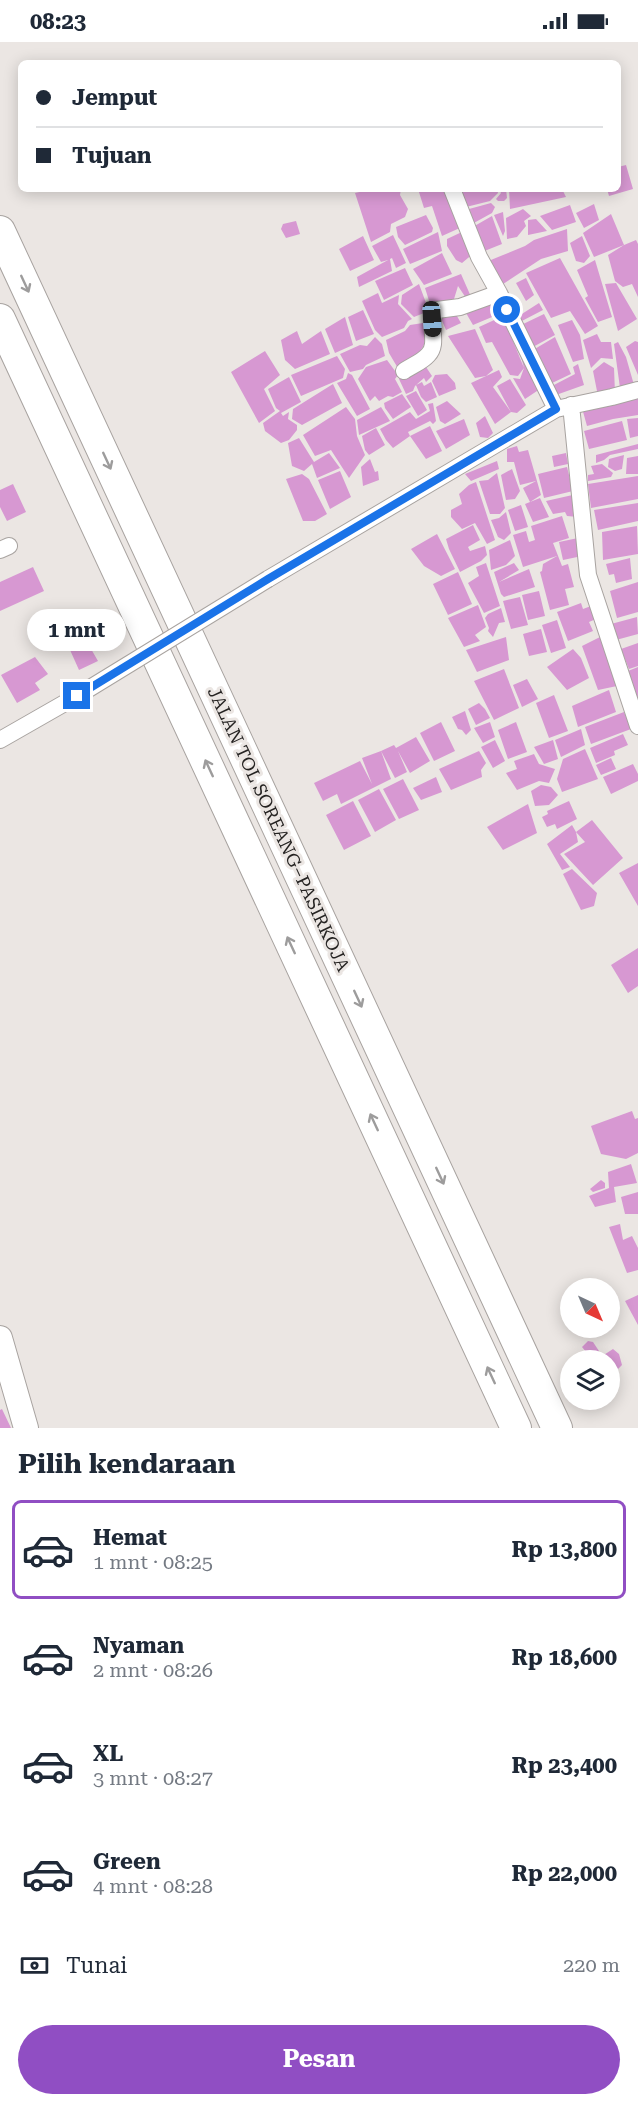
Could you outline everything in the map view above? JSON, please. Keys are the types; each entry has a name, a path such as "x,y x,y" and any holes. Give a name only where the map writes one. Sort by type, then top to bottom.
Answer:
{"highway":[{"name":"JALAN TOL SOREANG–PASIRKOJA","path":"0,231 557,1428"},
{"name":"JALAN TOL SOREANG–PASIRKOJA","path":"0,319 516,1428"}],"street":[{"path":"453,192 479,257 564,407 588,575 636,716"},
{"path":"404,371 428,356 432,349 432,319 437,310 460,307 499,293"},
{"path":"0,740 77,696 268,579 564,407 612,398 638,390"},
{"path":"0,1338 26,1428"}],"building":[{"path":"626,165 633,189 609,196 608,192 621,192 621,166"},
{"path":"400,192 408,209 405,217 391,224 390,232 371,242 355,193"},
{"path":"419,192 448,192 462,227 442,236 432,206 424,208"},
{"path":"458,192 498,192 490,201 462,208"},
{"path":"506,192 507,198 504,201 498,201 496,199 501,193"},
{"path":"509,192 564,192 566,197 510,209"},
{"path":"491,203 495,207 492,213 472,224 469,209"},
{"path":"594,204 599,220 584,228 576,213"},
{"path":"570,205 576,222 552,230 540,216"},
{"path":"523,209 531,216 524,221 526,226 517,237 507,239 506,218"},
{"path":"503,212 505,231 503,236 494,215"},
{"path":"611,214 624,245 594,257 583,233"},
{"path":"426,215 433,228 432,232 405,245 398,237 396,227"},
{"path":"492,216 502,244 482,252 471,228"},
{"path":"536,219 547,231 528,235 528,220"},
{"path":"296,221 300,234 286,238 281,229 283,224"},
{"path":"567,229 568,251 541,259 500,286 486,262 534,240"},
{"path":"464,231 474,253 462,263 456,260 447,246 447,239"},
{"path":"438,232 442,251 410,264 403,249"},
{"path":"393,235 406,263 396,268 392,258 390,259 392,271 359,287 357,277 388,260 381,262 372,246"},
{"path":"363,236 374,260 350,271 339,249"},
{"path":"582,236 590,256 584,263 576,261 570,243"},
{"path":"636,240 638,244 638,297 632,284 623,287 615,281 608,255"},
{"path":"442,253 452,274 424,285 413,269"},
{"path":"560,258 598,326 585,334 570,311 551,318 526,273"},
{"path":"595,260 612,317 598,322 585,298 588,296 577,270"},
{"path":"405,268 413,285 384,300 375,281"},
{"path":"461,274 472,299 468,301 458,286 454,299 431,307 425,288"},
{"path":"526,278 534,295 526,301 516,283"},
{"path":"616,283 637,319 618,331 605,284"},
{"path":"419,284 429,311 414,317 401,304 402,295"},
{"path":"378,293 382,303 399,295 398,304 412,319 404,328 382,337 375,330 362,301"},
{"path":"497,296 504,312 473,325 466,313"},
{"path":"539,303 543,310 518,323 514,319"},
{"path":"363,310 374,334 356,341 348,317"},
{"path":"454,311 461,323 446,330 440,316"},
{"path":"544,314 555,335 531,348 519,326"},
{"path":"503,316 524,368 518,376 510,375 492,342 486,343 479,327"},
{"path":"345,317 353,345 335,353 325,329"},
{"path":"572,320 580,335 584,359 573,362 558,325"},
{"path":"423,323 427,340 413,363 399,370 389,353 386,340 405,331 410,325"},
{"path":"475,329 493,370 486,376 475,378 448,336"},
{"path":"297,331 302,344 321,331 330,354 295,369 285,360 281,340"},
{"path":"597,334 601,342 611,342 613,359 601,358 591,368 583,340"},
{"path":"375,337 382,344 385,356 366,365 363,369 350,372 340,354 360,345 367,346"},
{"path":"555,337 571,374 550,384 533,350"},
{"path":"635,341 638,342 638,375 626,347"},
{"path":"618,342 626,357 634,385 620,388 614,344"},
{"path":"265,351 280,375 264,389 275,411 259,423 231,372"},
{"path":"520,353 540,389 525,399 513,378 520,379 524,368"},
{"path":"337,356 345,369 343,378 301,396 291,375"},
{"path":"387,360 398,375 395,379 402,392 379,401 375,396 370,401 358,379 366,367"},
{"path":"604,362 614,368 615,393 598,396 593,371"},
{"path":"424,364 432,376 426,382 424,378 413,391 406,394 399,379"},
{"path":"578,364 584,385 556,395 552,386 575,374 573,367"},
{"path":"499,370 502,377 493,387 511,412 495,424 471,383"},
{"path":"348,373 352,375 370,409 357,416 337,383 346,379"},
{"path":"447,374 455,383 456,389 439,396 432,381 435,375"},
{"path":"289,377 301,402 281,413 283,416 289,412 288,419 297,425 297,430 289,440 281,443 265,431 263,423 280,411 276,408 268,389"},
{"path":"510,379 526,405 517,413 511,412 497,386"},
{"path":"422,382 424,386 431,382 437,397 426,402 421,397 416,385"},
{"path":"333,384 342,403 302,425 292,419 293,409"},
{"path":"416,391 427,410 418,416 406,396"},
{"path":"402,394 411,407 393,419 384,403"},
{"path":"638,396 638,415 587,426 582,408"},
{"path":"447,401 461,414 445,424 440,421 436,407"},
{"path":"433,403 436,421 433,424 430,421 408,432 410,436 393,448 380,429 410,412 416,419 430,411 428,404"},
{"path":"346,407 355,419 357,436 365,455 349,478 331,450 315,456 303,435"},
{"path":"381,407 390,421 359,435 357,420"},
{"path":"485,416 493,433 488,438 480,437 476,423"},
{"path":"638,418 638,436 630,438 627,419"},
{"path":"464,419 470,435 446,449 436,431"},
{"path":"622,421 627,440 589,449 584,431"},
{"path":"430,426 442,451 426,459 410,436"},
{"path":"376,428 385,445 369,455 365,450 362,436"},
{"path":"299,438 314,462 329,453 340,468 317,478 312,464 304,471 292,466 288,443"},
{"path":"638,444 638,449 610,455 596,463 596,455"},
{"path":"517,446 519,452 528,450 541,495 530,502 523,488 536,481 520,485 514,462 507,462 507,449"},
{"path":"566,453 568,464 554,467 552,456"},
{"path":"624,455 622,469 615,471 608,467 609,459"},
{"path":"638,456 638,474 626,474 627,458"},
{"path":"370,459 375,472 378,471 379,480 363,486 361,467"},
{"path":"497,461 499,469 471,481 465,474"},
{"path":"602,464 613,473 611,477 588,481 588,475 594,474 591,466"},
{"path":"567,467 573,491 544,498 538,474"},
{"path":"512,469 520,491 515,499 506,500 501,475"},
{"path":"340,471 351,497 330,509 318,480"},
{"path":"497,473 505,508 500,514 490,514 479,481 488,480"},
{"path":"302,474 309,479 327,514 315,521 303,521 286,479"},
{"path":"638,476 638,499 591,508 588,484"},
{"path":"476,482 495,540 487,544 475,523 462,529 451,517 451,510 462,504 459,494"},
{"path":"13,484 26,512 7,521 0,507 0,490"},
{"path":"577,494 578,517 567,516 565,512 553,514 546,501"},
{"path":"540,498 549,517 533,522 525,504"},
{"path":"638,503 638,521 598,530 594,510"},
{"path":"521,505 528,527 515,531 508,510"},
{"path":"506,512 511,533 504,540 498,537 491,520 499,518"},
{"path":"562,516 569,538 553,543 562,566 568,564 574,587 565,589 569,605 550,610 540,572 543,564 557,556 523,567 513,535 526,531 529,542 535,540 531,526"},
{"path":"473,525 480,540 468,547 470,551 485,546 487,555 481,561 460,572 446,539"},
{"path":"637,526 638,554 603,560 602,532"},
{"path":"437,534 455,569 441,576 424,566 411,549"},
{"path":"578,538 582,556 563,560 559,542"},
{"path":"510,540 515,556 506,565 491,570 489,550"},
{"path":"630,558 632,579 616,583 614,574 609,575 606,564"},
{"path":"486,563 500,606 484,613 468,583 479,576 476,567"},
{"path":"514,563 519,570 499,582 529,569 535,587 504,597 494,572"},
{"path":"33,567 44,591 0,611 0,582"},
{"path":"458,572 472,604 448,615 433,584"},
{"path":"638,582 638,612 617,618 610,591"},
{"path":"539,591 545,616 528,620 522,595"},
{"path":"520,597 528,625 511,629 503,601"},
{"path":"581,603 583,609 591,606 596,619 589,622 593,631 568,641 557,612"},
{"path":"478,605 486,627 475,635 480,641 464,647 448,618"},
{"path":"501,608 505,622 499,623 493,637 488,631 485,618 488,614"},
{"path":"637,617 638,634 616,640 611,624"},
{"path":"557,620 566,648 551,653 542,625"},
{"path":"541,629 547,652 529,656 523,634"},
{"path":"83,635 98,661 79,670 66,641"},
{"path":"506,637 509,660 477,672 466,650"},
{"path":"600,637 617,686 598,690 582,646"},
{"path":"638,643 638,666 629,669 621,649"},
{"path":"573,649 581,658 589,678 567,690 547,667"},
{"path":"35,657 48,674 35,683 40,690 17,703 1,675"},
{"path":"638,667 638,699 628,671"},
{"path":"504,669 519,708 494,720 474,681"},
{"path":"527,679 538,699 522,707 513,685"},
{"path":"609,690 616,712 578,727 572,706"},
{"path":"554,695 568,731 549,738 536,703"},
{"path":"479,703 490,718 476,725 468,709"},
{"path":"465,711 471,730 466,735 458,729 452,717"},
{"path":"624,712 631,729 591,744 585,727"},
{"path":"441,722 455,751 434,761 420,733"},
{"path":"490,722 495,737 483,743 474,728"},
{"path":"516,722 527,752 508,759 498,730"},
{"path":"581,729 585,745 561,757 555,740"},
{"path":"623,734 628,745 614,751 615,755 596,763 590,748"},
{"path":"416,737 430,761 410,773 398,751 407,772 395,778 381,751 394,745 396,748"},
{"path":"495,740 505,761 493,768 481,747"},
{"path":"553,740 558,759 544,764 534,747"},
{"path":"585,749 598,779 562,792 557,779 563,759"},
{"path":"381,751 391,779 341,804 337,794 323,801 314,783 360,761 372,784 362,758"},
{"path":"479,751 486,763 481,770 482,777 451,790 439,769"},
{"path":"534,754 539,764 555,769 549,783 539,781 517,790 506,773 517,769 514,761"},
{"path":"611,758 616,769 601,775 596,765"},
{"path":"633,764 638,774 638,781 611,794 603,777"},
{"path":"436,777 442,792 421,800 413,788"},
{"path":"403,779 419,810 399,819 383,789"},
{"path":"541,785 551,787 558,795 549,805 535,806 531,791"},
{"path":"379,789 396,820 375,832 358,800"},
{"path":"353,801 371,836 344,850 326,815"},
{"path":"569,801 577,819 557,829 555,824 547,827 542,817 548,814 547,811"},
{"path":"528,804 537,833 503,850 487,827"},
{"path":"592,820 623,858 593,885 564,854 585,842 576,832"},
{"path":"572,825 578,842 560,854 570,867 562,870 547,844"},
{"path":"638,863 638,906 619,873"},
{"path":"572,869 597,893 594,906 581,910 563,874"},
{"path":"638,948 638,986 628,993 611,965"},
{"path":"632,1111 635,1119 638,1118 638,1153 626,1159 601,1154 591,1126"},
{"path":"631,1164 637,1183 614,1187 616,1202 595,1207 589,1196 609,1188 608,1172"},
{"path":"601,1180 605,1183 605,1188 593,1192 590,1189"},
{"path":"638,1192 638,1214 625,1214 621,1197"},
{"path":"620,1224 623,1240 632,1236 638,1248 638,1270 627,1273 609,1227"},
{"path":"638,1295 638,1325 625,1301"},
{"path":"588,1341 593,1342 598,1350 584,1350 582,1347"},
{"path":"2,1409 11,1428 0,1428 0,1410"}],"route":[{"path":"77,696 268,579 556,409 507,310"}]}
